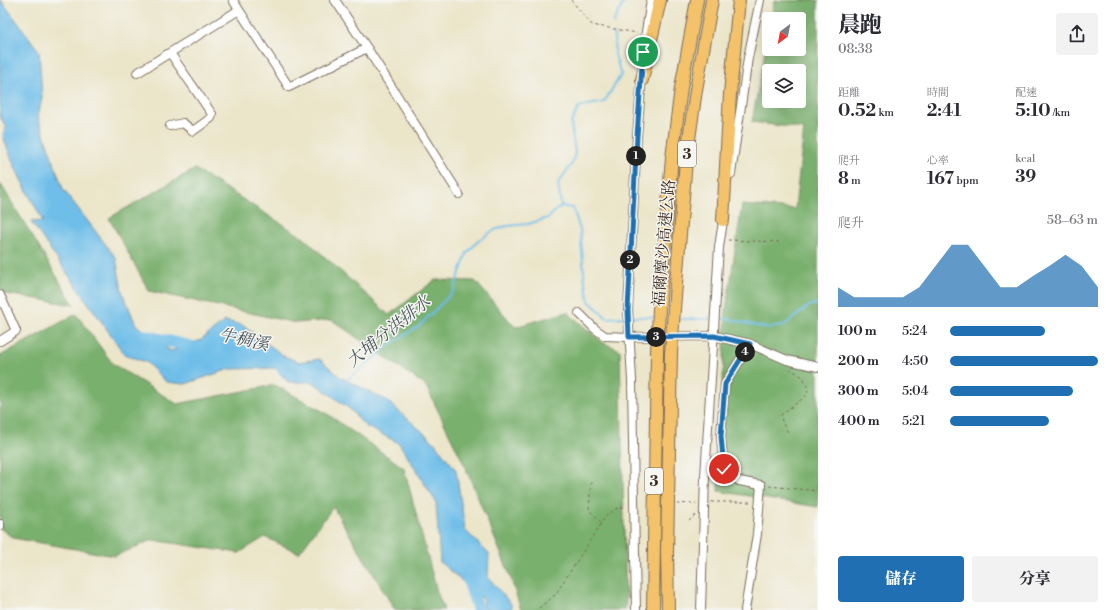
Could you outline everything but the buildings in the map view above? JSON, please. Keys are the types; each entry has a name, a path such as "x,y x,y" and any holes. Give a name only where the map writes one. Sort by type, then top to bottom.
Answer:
{"highway":[{"path":"642,80 660,0"},
{"name":"福爾摩沙高速公路","path":"653,610 659,309 672,158 681,88 697,0"},
{"name":"福爾摩沙高速公路","path":"668,610 667,552 671,353 674,309 686,160 696,90 712,0"},
{"path":"724,220 730,94 739,0"}],"street":[{"path":"233,0 289,87 367,48"},
{"path":"335,0 459,194"},
{"path":"636,610 632,380 628,310 643,52 651,0"},
{"path":"701,610 705,477 720,240 748,58 760,0"},
{"path":"138,74 239,10"},
{"path":"170,54 212,114 211,118 192,131 183,123 170,126"},
{"path":"0,295 16,331 0,341"},
{"path":"579,313 595,329 606,336 714,336 750,344 787,360 818,367"},
{"path":"744,610 757,534 762,485 739,481 724,469 721,436 725,384 750,344"}],"path":[{"path":"570,0 592,25 646,35"},
{"path":"720,240 779,242"},
{"path":"788,368 800,375 807,383 808,394 781,414 782,422 788,432"},
{"path":"591,482 590,510 601,522"},
{"path":"762,485 818,491 818,495"}],"green space":[{"path":"818,0 818,507 718,491 726,310 742,205 795,209 804,129 752,122 762,68 762,108 806,108 806,64 763,64 764,56 806,56 806,12 772,12 774,1"},
{"path":"195,169 304,238 389,315 435,280 475,281 515,327 567,312 602,342 620,350 626,610 521,610 509,573 464,464 426,386 332,320 296,323 149,291 109,218"},
{"path":"0,183 74,305 0,293"},
{"path":"76,314 113,364 177,404 275,385 326,413 404,468 437,592 444,610 395,610 333,507 299,553 265,537 239,553 152,540 115,556 13,538 0,528 0,356"}],"water":[{"path":"0,0 39,51 42,97 38,117 63,189 116,258 122,291 136,325 171,351 201,340 225,321 242,325 284,356 299,362 320,359 340,377 386,400 433,441 456,470 465,530 489,554 488,577 511,604 512,610 483,610 484,600 440,562 436,502 399,443 365,426 350,409 313,382 288,382 275,368 230,369 185,384 166,382 146,362 125,355 31,222 43,221 11,158 3,135 6,128 0,116"}],"waterway":[{"path":"614,24 614,21 625,0"},
{"path":"561,205 558,183 572,164 575,153 571,123 579,107 604,102 621,75 615,54 614,34"},
{"name":"大埔分洪排水","path":"346,381 391,344 419,326 453,292 467,253 477,242 492,231 507,226 528,224 548,218 561,206 573,208 580,230 585,282 589,301 607,318 626,317"},
{"name":"大埔分洪排水","path":"716,319 729,319 765,328 783,326 809,306 818,303"},
{"name":"大埔分洪排水","path":"630,317 654,317"},
{"name":"大埔分洪排水","path":"678,319 712,319"},
{"name":"牛稠溪","path":"138,334 202,349"},
{"name":"牛稠溪","path":"466,573 478,610"}],"route":[{"path":"643,52 628,310 629,337 714,336 750,344 725,384 721,436 724,469"}]}
